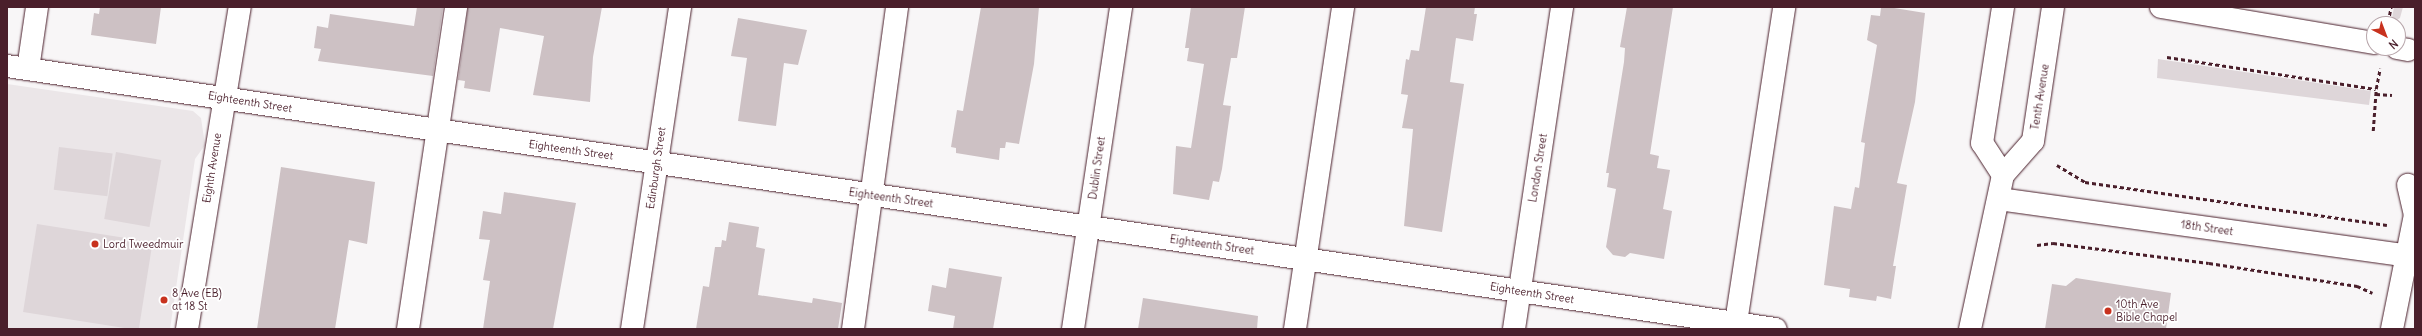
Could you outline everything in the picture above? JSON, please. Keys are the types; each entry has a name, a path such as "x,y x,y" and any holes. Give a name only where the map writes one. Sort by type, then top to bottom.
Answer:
{"street":[{"path":"28,69 37,7"},
{"name":"Eighth Avenue","path":"187,329 216,137 226,99 240,7"},
{"path":"408,329 456,7"},
{"name":"Edinburgh Street","path":"632,329 680,7"},
{"path":"853,329 897,7"},
{"name":"Dublin Street","path":"1073,329 1121,7"},
{"path":"1295,329 1343,7"},
{"name":"London Street","path":"1514,329 1562,7"},
{"path":"1736,326 1784,7"},
{"path":"1970,329 2003,175 1982,143 2003,7"},
{"name":"Tenth Avenue","path":"2003,175 2033,141 2053,7"},
{"path":"2161,7 2366,42"},
{"name":"Eighteenth Street","path":"7,66 1520,291 1736,326 1776,329"},
{"path":"2392,329 2410,256 2412,228 2415,215 2408,185"},
{"name":"18th Street","path":"1999,199 2410,256"}],"path":[{"path":"2167,57 2376,89"},
{"path":"2373,131 2376,89 2381,64"},
{"path":"2376,94 2392,95"},
{"path":"2057,165 2085,182 2412,228"},
{"path":"2037,246 2053,243 2209,263 2357,286 2382,296"}],"shaded area":[{"path":"2394,7 2403,7 2401,16 2392,16"},
{"path":"2158,59 2371,91 2369,105 2157,78"},
{"name":"Lord Tweedmuir","path":"7,84 193,111 201,118 205,145 195,159 170,329 7,329"},
{"path":"59,147 113,154 107,196 54,190"},
{"path":"116,152 161,160 149,227 104,219"},
{"path":"37,224 153,242 139,329 23,312"}],"building":[{"path":"100,7 161,7 156,44 91,35 94,13 99,14"},
{"path":"417,7 443,7 433,76 318,61 321,49 314,48 317,26 328,28 330,14 414,26"},
{"path":"468,7 602,7 593,57 590,102 533,95 544,36 500,28 490,92 464,88 465,81 458,80"},
{"path":"981,7 1039,7 1034,64 1019,144 1006,142 1005,148 1000,148 999,160 956,153 956,148 951,147 957,110 963,111"},
{"path":"1191,7 1245,7 1237,58 1231,58 1223,105 1231,106 1222,169 1219,182 1213,181 1209,200 1173,194 1176,146 1191,148 1204,64 1187,61 1189,48 1185,48"},
{"path":"1426,7 1475,7 1474,14 1477,14 1473,41 1456,38 1450,82 1464,84 1442,232 1404,226 1413,129 1402,128 1408,95 1401,94 1406,59 1409,60 1411,50 1419,51"},
{"path":"1627,7 1673,7 1650,154 1659,156 1657,168 1670,170 1663,209 1672,211 1664,259 1630,253 1625,257 1613,255 1606,247 1616,189 1607,187 1609,173 1606,173 1624,62 1625,48 1620,47"},
{"path":"1888,7 1925,13 1915,102 1897,183 1907,185 1893,266 1896,266 1891,299 1877,296 1876,301 1849,297 1850,289 1824,285 1834,206 1851,209 1855,187 1859,188 1865,143 1861,142 1877,45 1867,40 1871,15 1880,16 1881,8"},
{"path":"738,18 807,30 798,65 784,63 776,126 738,121 747,58 731,56"},
{"path":"281,167 375,182 367,244 349,240 335,329 257,329"},
{"path":"504,192 576,203 553,329 483,329 490,281 483,280 490,240 479,239 483,211 501,214"},
{"path":"729,222 759,227 756,247 765,249 758,295 812,303 813,298 842,303 838,329 696,329 703,286 709,287 715,247 721,247 722,240 726,241"},
{"path":"949,268 1002,277 993,329 953,329 955,316 928,311 932,285 946,288"},
{"name":"10th Ave Bible Chapel","path":"2076,278 2171,293 2166,329 2045,329 2052,284 2066,286"},
{"path":"1143,298 1258,316 1257,329 1138,329"}],"place":[{"name":"Lord Tweedmuir","path":"95,244"},
{"name":"8 Ave (EB) at 18 St","path":"164,300"},
{"name":"10th Ave Bible Chapel","path":"2108,311"}]}
